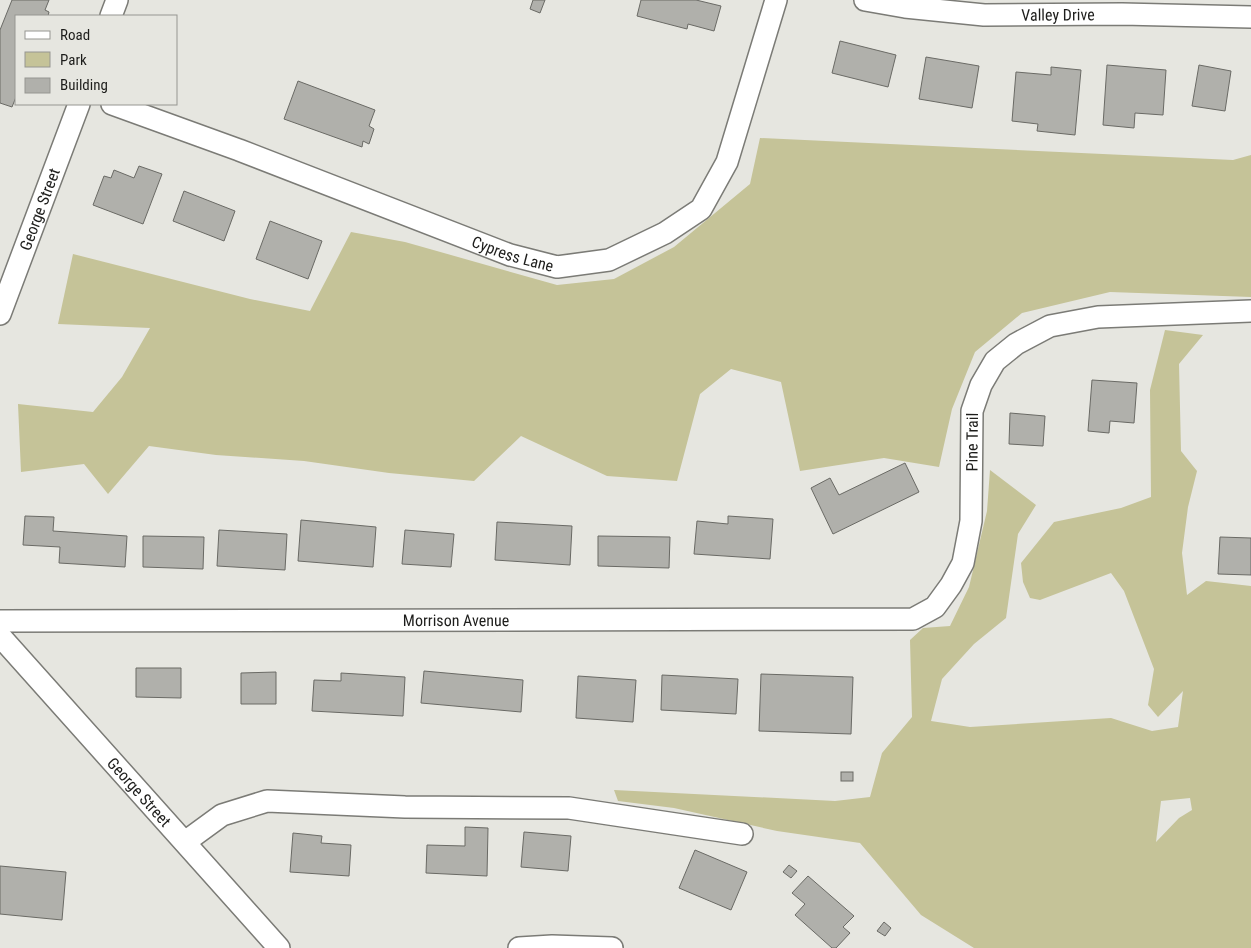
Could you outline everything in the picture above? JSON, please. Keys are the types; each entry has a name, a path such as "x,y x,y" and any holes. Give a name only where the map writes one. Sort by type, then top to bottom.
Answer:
{"street":[{"path":"111,15 117,0"},
{"name":"Cypress Lane","path":"115,105 239,150 510,255 557,267 609,260 665,233 701,209 726,162 776,0"},
{"name":"Valley Drive","path":"865,0 905,7 984,15 1122,14 1251,17"},
{"name":"George Street","path":"0,314 80,105"},
{"name":"Pine Trail","path":"913,619 935,607 951,585 963,563 971,521 972,411 981,385 995,361 1016,344 1050,326 1098,317 1251,311"},
{"name":"Morrison Avenue","path":"0,621 913,619"},
{"name":"George Street","path":"0,636 279,948"},
{"path":"185,842 222,815 267,801 405,807 569,808 742,834"},
{"path":"519,948 552,946 612,948"}],"green space":[{"path":"760,138 1233,160 1251,155 1251,297 1110,292 1022,313 975,352 952,409 939,467 884,458 800,471 781,382 731,369 700,394 677,481 607,476 521,436 474,481 389,473 304,461 216,455 149,446 108,494 84,464 21,472 18,404 93,412 122,377 150,328 58,324 73,254 250,299 310,311 351,232 405,242 557,285 614,279 674,247 750,184"},
{"path":"1165,330 1203,335 1179,364 1181,451 1197,471 1188,507 1182,553 1187,595 1206,581 1251,586 1251,948 974,948 921,915 860,843 777,831 674,808 618,801 614,790 835,801 870,797 882,753 912,717 910,640 923,628 950,626 969,587 987,511 990,470 1036,505 1018,534 1006,618 974,644 942,679 931,721 970,727 1111,718 1152,731 1178,727 1183,691 1158,717 1148,705 1154,669 1124,591 1111,573 1040,600 1030,598 1023,582 1021,563 1054,522 1121,508 1151,497 1150,390","holes":["1190,798 1192,810 1179,818 1156,842 1161,801"]}],"building":[{"path":"12,0 49,0 45,10 49,12 48,15 15,15 15,100 12,107 0,103 0,30"},
{"path":"533,0 545,0 540,13 530,9"},
{"path":"641,0 696,0 721,6 714,31 688,24 687,29 637,16"},
{"path":"840,41 896,55 888,87 832,73"},
{"path":"926,57 979,66 972,108 919,99"},
{"path":"1107,65 1166,70 1163,115 1135,113 1134,128 1103,125"},
{"path":"1199,65 1231,71 1225,111 1192,106"},
{"path":"1051,67 1081,70 1075,135 1037,131 1038,124 1012,121 1016,72 1051,75"},
{"path":"298,81 375,110 369,126 374,129 369,144 363,141 362,147 284,119"},
{"path":"139,166 162,174 143,224 93,205 104,176 111,178 114,170 134,178"},
{"path":"184,191 235,211 224,241 173,221"},
{"path":"270,221 322,241 308,279 256,259"},
{"path":"1092,380 1137,383 1134,423 1110,421 1109,433 1088,431"},
{"path":"1010,413 1045,416 1043,446 1009,444"},
{"path":"905,463 919,492 833,534 811,488 830,478 839,495"},
{"path":"25,516 54,517 53,531 127,536 125,567 59,563 60,547 23,545"},
{"path":"728,516 773,519 770,559 694,554 697,521 728,524"},
{"path":"301,520 376,527 373,567 298,561"},
{"path":"497,522 572,526 570,565 495,560"},
{"path":"219,530 287,534 285,570 217,566"},
{"path":"405,530 454,534 451,567 402,564"},
{"path":"143,536 204,537 203,569 143,567"},
{"path":"598,536 670,537 669,568 598,566"},
{"path":"1220,537 1251,538 1251,575 1218,574"},
{"path":"136,668 181,668 181,698 136,697"},
{"path":"424,671 523,680 521,712 421,703"},
{"path":"276,672 276,704 241,704 241,673"},
{"path":"341,673 405,677 403,716 312,711 314,680 341,681"},
{"path":"761,674 853,677 851,734 759,731"},
{"path":"662,675 738,679 736,714 661,710"},
{"path":"578,676 636,680 633,722 576,718"},
{"path":"841,772 853,772 853,781 841,781"},
{"path":"465,827 488,828 487,876 426,873 427,845 465,846"},
{"path":"524,832 571,836 568,871 521,867"},
{"path":"293,833 322,836 321,843 351,845 349,876 290,872"},
{"path":"695,850 747,872 731,910 679,888"},
{"path":"789,865 797,871 791,878 783,872"},
{"path":"0,866 66,872 62,920 0,914"},
{"path":"808,876 854,916 843,927 850,933 836,948 832,948 795,915 805,904 792,893"},
{"path":"884,922 891,928 885,936 877,931"}]}
